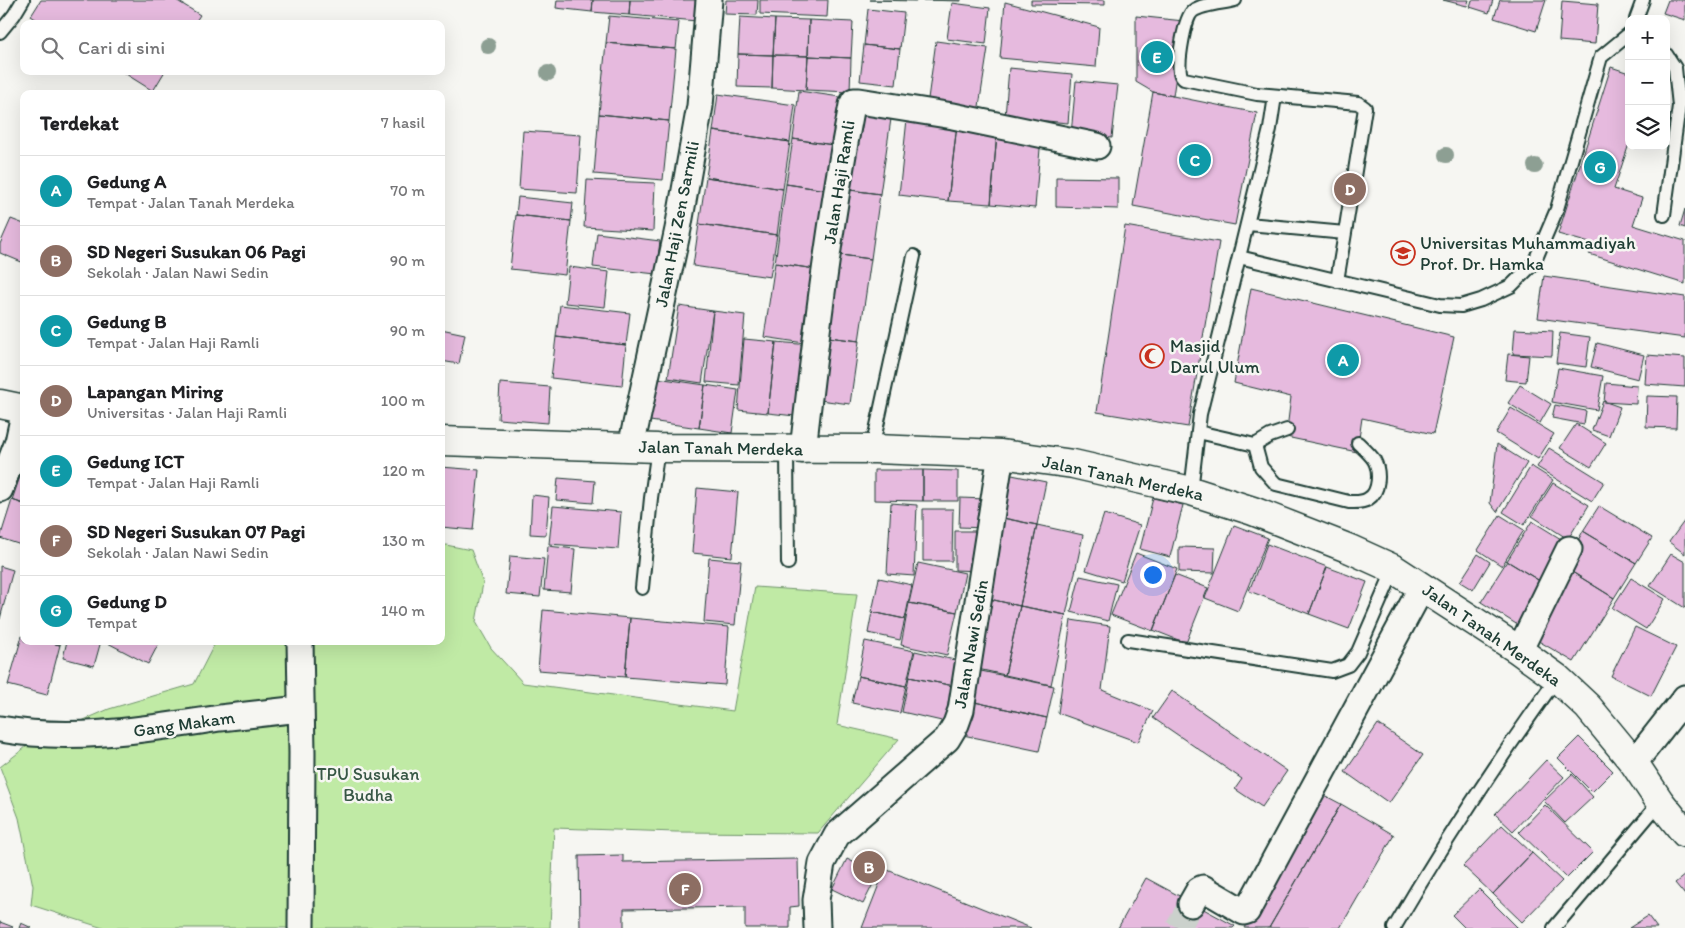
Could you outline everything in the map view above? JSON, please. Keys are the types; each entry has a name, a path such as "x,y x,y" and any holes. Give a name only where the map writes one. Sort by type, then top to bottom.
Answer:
{"street":[{"name":"Jalan Haji Zen Sarmili","path":"631,447 678,229 700,106 709,0"},
{"name":"Jalan Haji Ramli","path":"795,450 819,317 840,168 854,101 953,116 1097,146"},
{"path":"0,404 20,408"},
{"path":"0,488 20,433"},
{"name":"Jalan Tanah Merdeka","path":"445,441 658,448 876,449 1001,454 1073,464 1191,491 1253,511 1350,549 1394,569 1517,649 1557,678 1588,708 1634,763 1660,802 1685,833"},
{"name":"Jalan Nawi Sedin","path":"817,928 816,900 822,863 837,834 947,738 956,724 961,710 1001,454"},
{"path":"1517,649 1525,639 1569,549"},
{"path":"1191,904 1199,890 1204,888 1244,912 1247,911 1422,587"},
{"path":"300,645 302,753 301,928"},
{"path":"1634,763 1685,698"},
{"name":"Gang Makam","path":"0,729 29,734 78,735 143,730 300,709"}],"lane":[{"path":"0,32 23,0"},
{"path":"1235,0 1202,7 1192,12 1186,21 1180,71 1184,79 1257,94 1358,103 1364,108 1337,281"},
{"path":"1637,15 1643,0"},
{"path":"1239,258 1426,302 1461,306 1482,300 1511,286 1534,263 1557,209 1601,57 1625,37"},
{"path":"1664,215 1679,106 1675,68 1670,60"},
{"path":"1191,491 1200,414 1248,224 1270,130 1275,96"},
{"path":"1248,224 1345,233"},
{"path":"876,449 876,435 914,256"},
{"path":"1198,432 1255,445 1270,436 1287,430"},
{"path":"1255,445 1261,467 1276,484 1348,502 1360,502 1369,498 1377,488 1378,471 1373,459 1358,443"},
{"path":"642,588 658,448"},
{"path":"788,564 795,450"},
{"path":"1128,640 1332,671 1348,665 1358,652 1394,569"},
{"path":"1394,928 1434,860 1557,678"},
{"path":"1554,928 1660,802"}],"green space":[{"name":"TPU Susukan Budha","path":"445,545 471,550 483,583 476,622 491,648 523,683 733,711 755,587 857,594 837,725 899,739 818,833 676,832 554,828 550,928 103,928 31,905 33,886 19,818 0,767 31,743 109,709 194,684 214,645 445,645"}],"building":[{"path":"41,0 176,0 200,15 197,20 37,20 31,16"},
{"path":"557,0 593,0 592,12 556,8"},
{"path":"593,0 630,0 629,15 592,12"},
{"path":"630,0 699,0 697,21 629,15"},
{"path":"726,0 758,0 757,15 725,14"},
{"path":"760,0 828,0 827,17 760,14"},
{"path":"870,0 917,0 917,1"},
{"path":"921,0 961,0 961,1"},
{"path":"1031,0 1105,0 1105,5 1031,4"},
{"path":"1443,0 1469,0 1467,6"},
{"path":"1472,0 1493,0 1489,13 1470,7"},
{"path":"1500,0 1546,0 1536,31 1494,18"},
{"path":"1668,0 1685,0 1685,20 1663,13"},
{"path":"1562,1 1598,4 1595,44 1559,41"},
{"path":"1005,2 1099,27 1096,67 1000,58"},
{"path":"952,3 990,8 986,44 947,39"},
{"path":"868,9 904,13 900,49 864,45"},
{"path":"609,16 679,22 676,49 606,43"},
{"path":"1136,16 1184,21 1173,96 1153,92 1136,82"},
{"path":"740,17 775,19 773,55 738,54"},
{"path":"775,19 809,20 808,56 773,55"},
{"path":"809,20 853,22 851,58 808,56"},
{"path":"936,41 988,48 978,113 927,106"},
{"path":"606,43 676,49 669,121 599,114"},
{"path":"864,45 900,49 896,85 860,81"},
{"path":"738,54 773,55 772,88 737,87"},
{"path":"773,55 808,56 806,90 772,88"},
{"path":"808,56 851,58 850,92 806,90"},
{"path":"1611,67 1625,72 1625,150 1627,150 1614,189 1642,198 1633,225 1685,241 1685,284 1589,254 1593,244 1558,234"},
{"path":"1009,68 1072,74 1068,123 1005,117"},
{"path":"127,75 163,75 154,90"},
{"path":"1076,81 1118,85 1112,138 1071,134"},
{"path":"799,91 847,98 840,146 793,139"},
{"path":"1153,92 1257,113 1235,225 1133,206"},
{"path":"718,94 795,105 790,142 713,131"},
{"path":"855,107 892,112 880,194 843,189"},
{"path":"599,114 669,121 663,180 594,174"},
{"path":"907,119 957,125 948,201 899,195"},
{"path":"957,125 997,133 991,204 948,201"},
{"path":"523,131 581,135 577,193 519,189"},
{"path":"713,131 790,142 783,189 706,177"},
{"path":"997,133 1041,137 1035,208 991,204"},
{"path":"793,139 840,146 833,191 786,184"},
{"path":"706,177 783,189 777,235 699,224"},
{"path":"1056,177 1118,178 1118,209 1056,207"},
{"path":"587,180 655,183 653,231 584,227"},
{"path":"786,184 833,191 822,270 775,263"},
{"path":"843,189 880,194 871,259 833,254"},
{"path":"518,197 573,203 571,221 516,215"},
{"path":"1685,209 1685,228 1680,226"},
{"path":"516,215 571,221 565,275 510,269"},
{"path":"11,219 20,222 20,261 0,253 0,244"},
{"path":"699,224 777,235 770,277 693,266"},
{"name":"Masjid Darul Ulum","path":"1125,226 1219,242 1188,427 1097,412"},
{"path":"597,233 660,241 656,274 593,267"},
{"path":"833,254 871,259 859,341 821,336"},
{"path":"775,263 822,270 811,344 764,337"},
{"path":"569,267 609,272 605,307 565,303"},
{"path":"1544,276 1685,297 1685,338 1538,318"},
{"path":"1251,288 1454,337 1433,434 1362,418 1357,452 1286,437 1291,397 1234,383"},
{"path":"560,305 630,313 626,345 556,337"},
{"path":"679,306 713,311 702,383 668,378"},
{"path":"713,311 745,315 739,385 706,382"},
{"path":"1515,329 1553,331 1552,356 1513,354"},
{"path":"445,330 465,334 459,364 445,362"},
{"path":"1560,333 1590,337 1586,367 1556,363"},
{"path":"821,336 859,341 850,404 812,399"},
{"path":"556,337 626,345 622,386 551,378"},
{"path":"744,339 776,342 768,413 738,410"},
{"path":"776,342 810,345 804,417 768,413"},
{"path":"1597,343 1644,355 1638,379 1591,367"},
{"path":"1508,354 1529,356 1526,382 1505,380"},
{"path":"1647,355 1685,358 1685,387 1645,384"},
{"path":"1558,368 1603,376 1597,410 1552,402"},
{"path":"657,378 705,385 699,428 650,421"},
{"path":"500,383 550,387 548,423 498,419"},
{"path":"1606,383 1637,386 1636,404 1604,402"},
{"path":"705,385 738,390 732,433 699,428"},
{"path":"1520,385 1551,404 1540,423 1508,403"},
{"path":"1647,396 1677,397 1676,428 1646,427"},
{"path":"1603,401 1620,407 1609,436 1592,430"},
{"path":"1555,405 1586,411 1584,424 1552,418"},
{"path":"1511,408 1554,434 1538,459 1496,433"},
{"path":"1576,424 1606,443 1591,467 1560,448"},
{"path":"1497,444 1527,463 1497,512 1490,503"},
{"path":"1549,448 1604,482 1592,501 1537,467"},
{"path":"1531,466 1553,480 1524,525 1503,512"},
{"path":"445,467 479,470 473,530 445,527"},
{"path":"874,470 923,470 923,501 874,500"},
{"path":"923,470 958,471 958,501 923,501"},
{"path":"1007,474 1046,482 1037,525 998,517"},
{"path":"20,477 20,503 12,500"},
{"path":"558,478 595,481 593,503 556,500"},
{"path":"1553,483 1589,505 1568,539 1532,516"},
{"path":"697,488 738,492 732,557 692,553"},
{"path":"532,495 549,497 546,535 530,534"},
{"path":"960,498 986,499 986,528 959,527"},
{"path":"1153,498 1183,505 1170,557 1140,549"},
{"path":"12,500 20,503 20,545 0,538"},
{"path":"891,503 917,505 914,576 887,574"},
{"path":"553,506 621,512 618,549 549,544"},
{"path":"1599,506 1652,538 1636,563 1583,531"},
{"path":"923,509 953,509 952,561 923,561"},
{"path":"1104,514 1140,525 1122,581 1086,570"},
{"path":"1500,515 1524,530 1502,566 1478,550"},
{"path":"998,517 1037,525 1020,606 981,597"},
{"path":"1685,520 1685,554 1669,542"},
{"path":"1532,521 1569,544 1548,586 1507,561"},
{"path":"1037,525 1083,535 1066,615 1020,606"},
{"path":"1234,525 1268,538 1238,611 1205,598"},
{"path":"955,531 979,531 978,571 955,570"},
{"path":"1583,531 1636,563 1614,598 1564,567"},
{"path":"1267,544 1327,567 1309,614 1249,591"},
{"path":"548,546 575,549 571,592 544,590"},
{"path":"1179,547 1215,548 1214,573 1179,572"},
{"path":"1136,553 1177,569 1153,631 1111,615"},
{"path":"1478,554 1490,562 1473,590 1460,582"},
{"path":"1671,554 1685,562 1685,608 1650,586"},
{"path":"510,556 544,559 540,597 506,594"},
{"path":"709,558 741,561 735,625 704,622"},
{"path":"1507,561 1548,586 1521,627 1481,602"},
{"path":"918,563 965,573 957,612 909,603"},
{"path":"0,566 13,570 0,619"},
{"path":"1327,567 1367,582 1349,629 1309,614"},
{"path":"1564,567 1614,598 1574,662 1530,636"},
{"path":"1175,575 1208,588 1186,643 1153,630"},
{"path":"1080,576 1117,584 1108,621 1071,612"},
{"path":"879,578 912,585 905,619 872,612"},
{"path":"1631,578 1665,599 1646,629 1612,608"},
{"path":"981,597 1020,606 1005,675 969,667"},
{"path":"909,603 957,612 947,655 901,645"},
{"path":"1020,606 1066,615 1051,685 1005,675"},
{"path":"543,610 630,618 625,677 538,670"},
{"path":"872,612 905,619 900,640 868,633"},
{"path":"630,618 729,627 725,685 625,677"},
{"path":"1071,620 1110,626 1102,690 1153,711 1138,742 1058,713"},
{"path":"1635,627 1676,647 1651,696 1611,676"},
{"path":"865,641 914,651 906,686 858,676"},
{"path":"20,643 20,645 60,645 47,695 8,685"},
{"path":"66,645 100,645 94,666 63,658"},
{"path":"112,645 158,645 148,664"},
{"path":"915,651 959,661 954,686 909,677"},
{"path":"976,670 1054,686 1047,718 970,701"},
{"path":"858,676 906,686 900,713 852,703"},
{"path":"909,677 954,686 946,722 902,712"},
{"path":"1172,691 1287,771 1262,807 1235,789 1242,779 1153,718"},
{"path":"970,701 1047,718 1039,751 963,735"},
{"path":"1378,724 1423,755 1389,803 1345,772"},
{"path":"1579,737 1613,771 1592,792 1558,758"},
{"path":"1546,760 1564,777 1513,831 1495,814"},
{"path":"1572,774 1593,797 1565,823 1544,801"},
{"path":"1322,794 1341,804 1269,928 1244,928"},
{"path":"1341,804 1394,835 1340,928 1269,928"},
{"path":"1545,805 1593,852 1567,878 1519,832"},
{"path":"1502,825 1532,853 1493,894 1463,866"},
{"path":"1532,853 1562,881 1522,922 1493,894"},
{"path":"623,855 623,862 798,859 799,906 790,907 790,928 745,928 745,907 624,909 624,928 580,928 579,856"},
{"path":"847,859 878,874 863,904 832,889"},
{"path":"885,869 1031,928 862,928"},
{"path":"1685,875 1685,895 1675,883"},
{"path":"1146,878 1235,926 1233,928 1118,928"},
{"path":"1479,889 1518,928 1465,928 1452,915"},
{"path":"1648,916 1657,928 1629,928"},
{"path":"0,922 13,927 0,928"},
{"path":"21,923 32,928 19,928"}],"tunnel":[{"path":"1178,928 1191,904"}],"place":[{"name":"Gedung ICT","path":"1157,57"},
{"name":"Gedung B","path":"1195,160"},
{"name":"Gedung D","path":"1600,167"},
{"name":"Lapangan Miring","path":"1350,189"},
{"name":"Universitas Muhammadiyah Prof. Dr. Hamka","path":"1403,253"},
{"name":"Masjid Darul Ulum","path":"1152,356"},
{"name":"Gedung A","path":"1343,360"},
{"name":"SD Negeri Susukan 06 Pagi","path":"869,867"},
{"name":"SD Negeri Susukan 07 Pagi","path":"685,889"}]}
